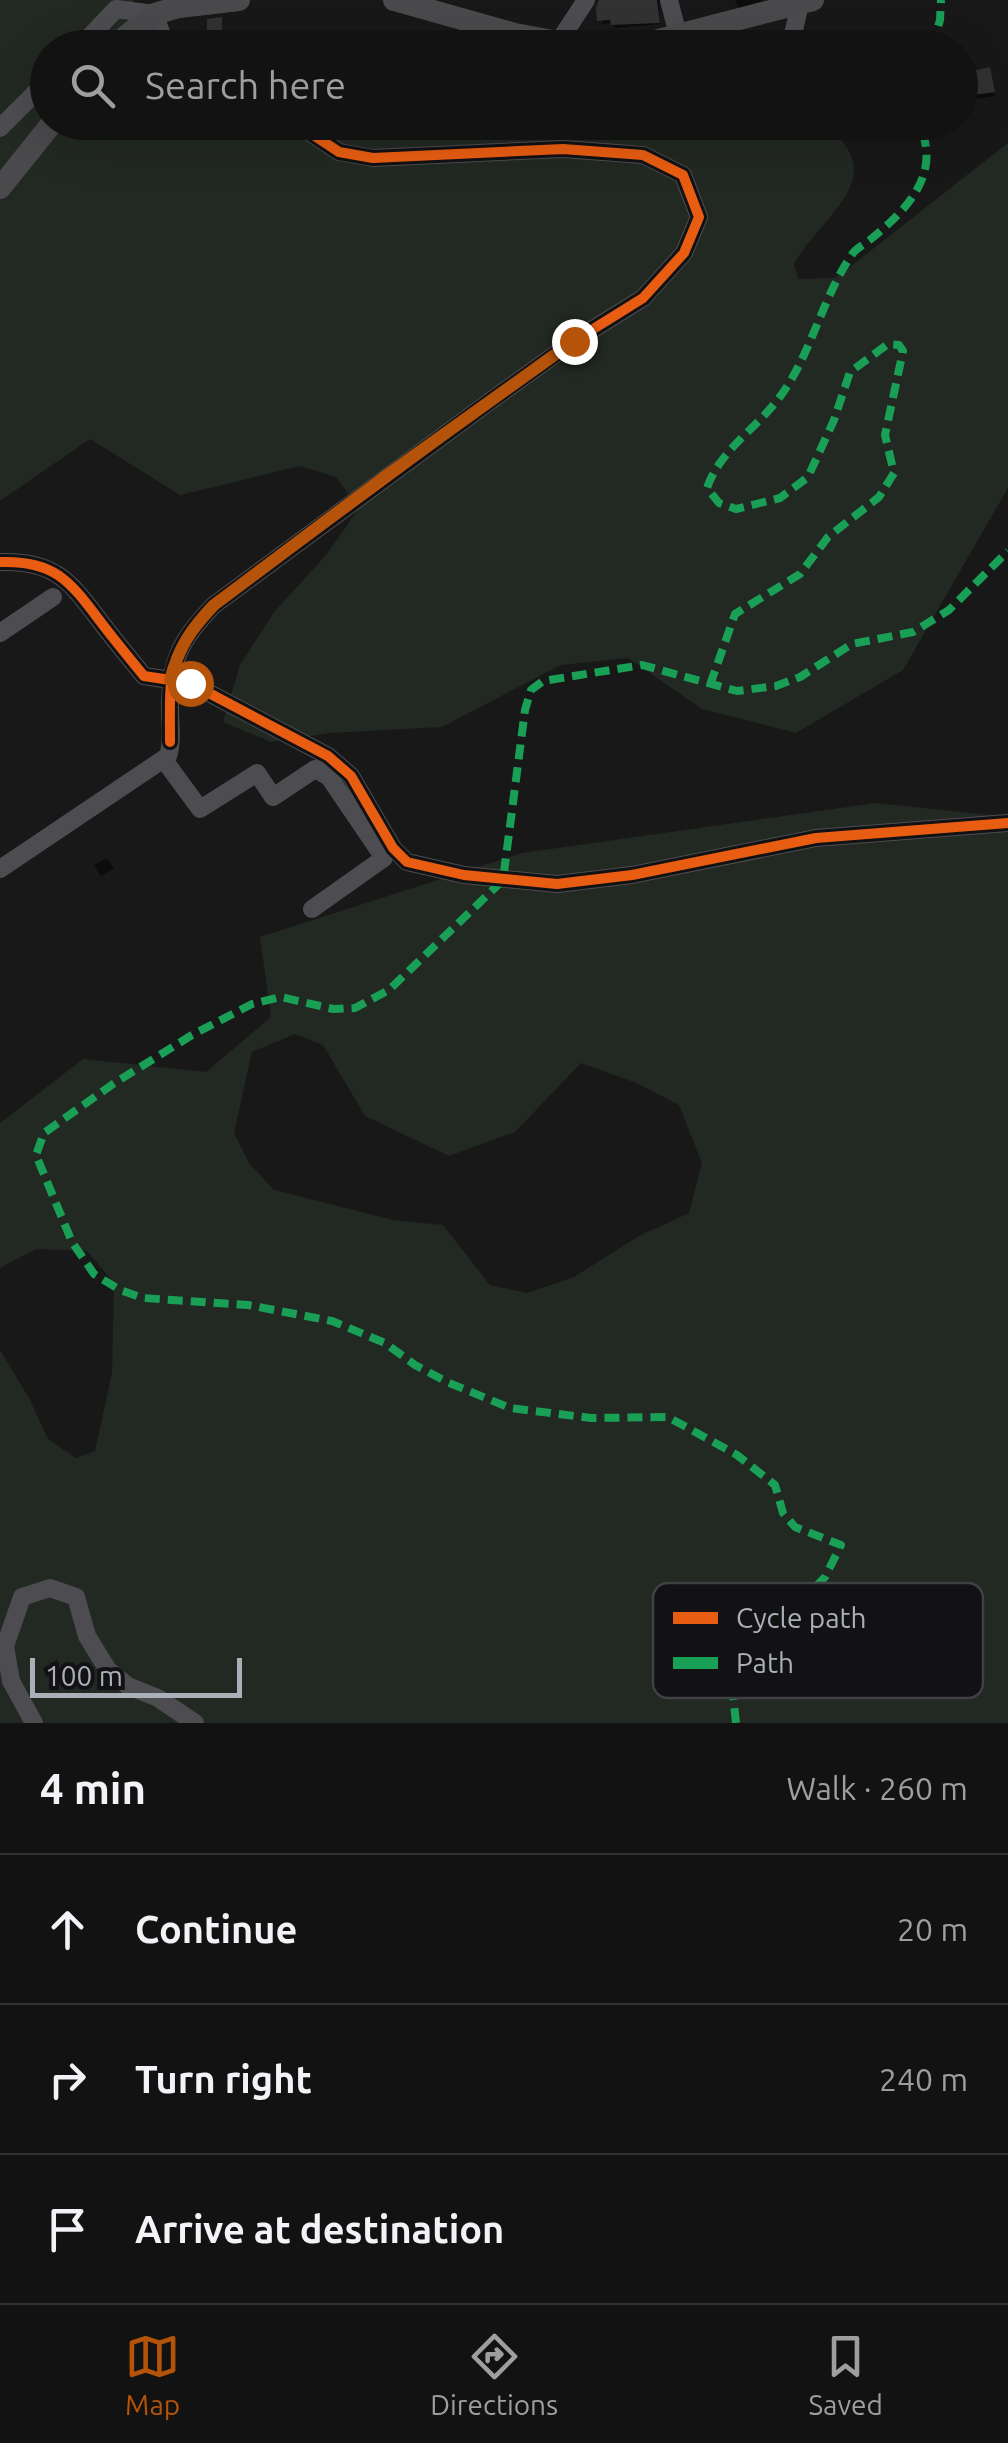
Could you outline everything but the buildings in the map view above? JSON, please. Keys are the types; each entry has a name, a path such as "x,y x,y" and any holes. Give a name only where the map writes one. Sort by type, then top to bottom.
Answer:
{"main road":[{"path":"133,30 154,14 240,0"},
{"path":"394,0 480,30"},
{"path":"698,30 807,2"},
{"path":"0,188 38,140"}],"street":[{"path":"566,30 586,0"},
{"path":"669,0 677,30"},
{"path":"795,30 807,2"},
{"path":"96,30 116,9 154,14 160,30"},
{"path":"0,128 30,98"},
{"path":"312,909 384,858 329,777 314,769 273,797 257,774 200,809 167,751 170,680 178,649 214,605 574,341 643,298 684,253 699,217 683,175 643,155 563,149 373,158 339,152 321,140"},
{"path":"0,562 25,561 52,570 70,582 144,676 190,683 328,756 351,776 393,848 407,862 464,876 557,884 632,875 816,838 1008,823"},
{"path":"0,632 53,597"},
{"path":"0,869 167,751"},
{"path":"34,1723 10,1682 5,1646 22,1597 50,1588 76,1597 88,1636 108,1670 128,1686 158,1698 195,1723"}],"shaded area":[{"path":"0,0 134,0 146,30 30,30 30,140 840,140 853,162 853,179 846,196 794,264 798,279 833,278 841,274 1008,143 1008,488 903,670 796,733 702,709 628,658 561,665 442,727 330,733 271,742 223,722 240,665 274,612 327,554 359,508 336,477 300,466 180,495 90,439 0,501"},
{"path":"876,803 1008,817 1008,1723 0,1723 0,1350 48,1439 76,1458 95,1451 112,1373 114,1283 87,1251 36,1249 0,1268 0,1123 83,1059 206,1072 271,1017 260,937 522,853","holes":["295,1034 323,1045 365,1116 449,1156 515,1132 581,1063 636,1083 679,1105 702,1163 689,1213 639,1236 574,1277 527,1293 490,1285 443,1225 393,1220 274,1190 249,1163 234,1133 252,1052"]}],"marked path":[{"path":"937,30 941,0"},
{"path":"710,685 735,614 800,574 828,537 879,497 894,473 885,435 903,351 899,345 888,344 850,372 808,477 780,498 736,509 719,503 707,488 720,462 790,382 853,253 898,215 918,188 927,157 925,140"},
{"path":"819,1583 841,1545 795,1527 783,1513 775,1485 737,1455 668,1417 591,1418 510,1408 447,1382 385,1343 332,1321 248,1305 143,1298 120,1290 94,1274 72,1242 36,1155 44,1133 113,1084 192,1035 252,1004 281,997 333,1009 355,1008 389,990 503,880 525,710 531,690 543,681 642,665 737,691 776,686 800,677 852,644 913,632 949,610 1008,551"},
{"path":"733,1698 736,1723"}],"cycle path":[{"path":"170,742 174,668 186,638 214,605 574,341 643,298 684,253 699,217 683,175 643,155 563,149 373,158 339,152 321,140"},
{"path":"0,562 36,565 61,577 144,676 190,683 328,756 351,776 393,848 407,862 464,875 557,884 632,875 816,838 1008,823"}],"route":[{"path":"190,683 170,680 178,649 214,605 574,341"}]}
